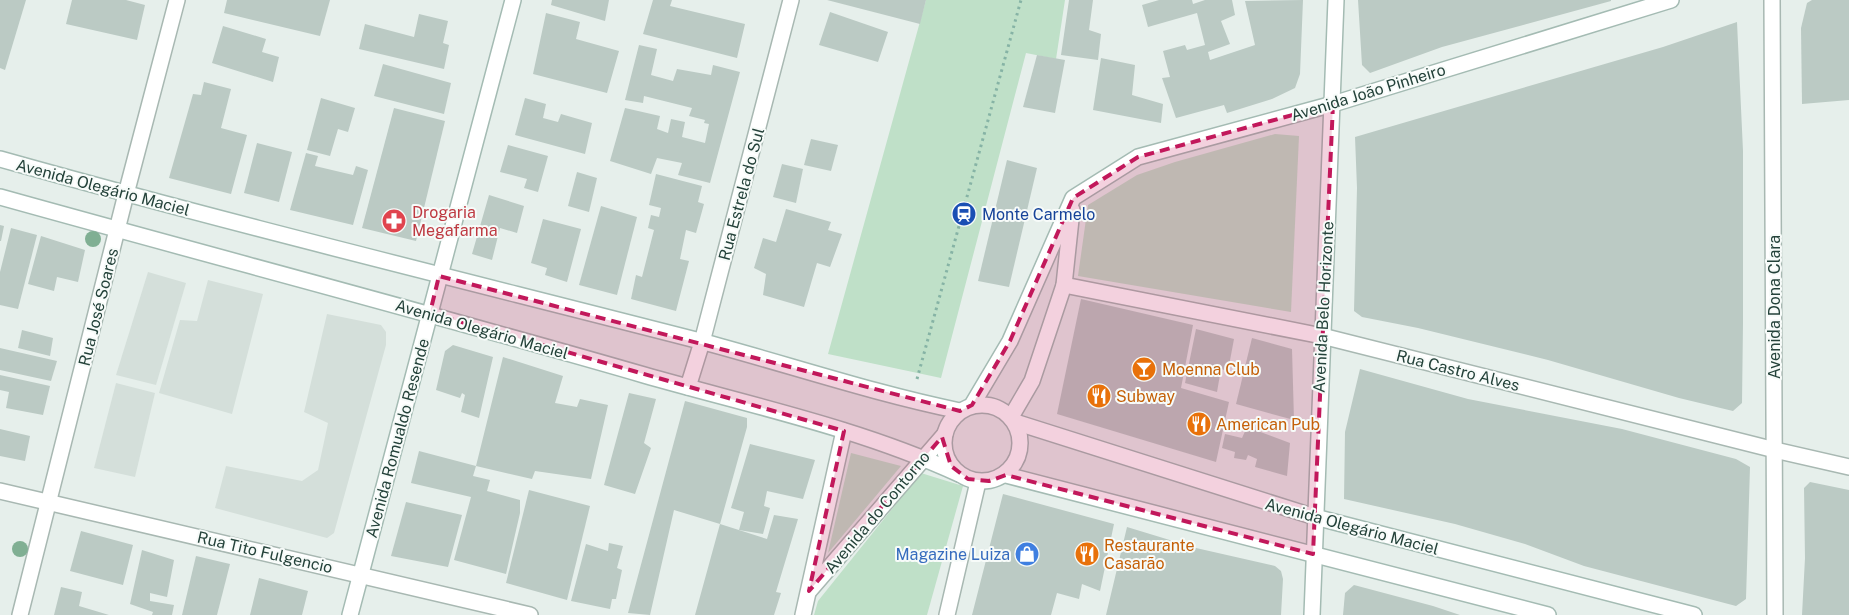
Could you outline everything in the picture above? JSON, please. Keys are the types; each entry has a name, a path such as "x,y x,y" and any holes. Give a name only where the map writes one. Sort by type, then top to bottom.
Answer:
{"street":[{"name":"Rua José Soares","path":"20,615 177,0"},
{"name":"Avenida Romualdo Resende","path":"350,615 512,0"},
{"name":"Rua Estrela do Sul","path":"688,387 702,342 791,0"},
{"name":"Avenida Belo Horizonte","path":"1312,615 1336,0"},
{"name":"Avenida João Pinheiro","path":"1073,198 1138,157 1333,104 1671,0"},
{"name":"Avenida Dona Clara","path":"1772,0 1775,615"},
{"name":"Avenida Olegário Maciel","path":"0,159 439,276 702,342 911,401 966,408"},
{"name":"Avenida Olegário Maciel","path":"0,197 430,313 844,431 923,457 959,474"},
{"path":"1013,420 1032,381 1064,284 1073,198"},
{"path":"966,408 989,405 1000,409 1013,420 1020,438 1020,450 1016,462 1006,475 989,481 978,482 959,474 951,466 946,456 945,434 953,417 966,408 1010,341 1073,198"},
{"name":"Rua Castro Alves","path":"1064,284 1322,336 1849,467"},
{"name":"Avenida Olegário Maciel","path":"1013,420 1315,517 1694,615"},
{"name":"Avenida do Contorno","path":"803,615 810,592 844,431"},
{"name":"Avenida do Contorno","path":"810,592 923,457 945,434"},
{"path":"1006,475 1548,615"},
{"path":"946,615 978,482"},
{"name":"Rua Tito Fulgencio","path":"0,491 530,615"}],"path":[{"path":"911,401 1021,0"}],"highlighted area":[{"path":"1333,104 1313,554 1006,475 989,481 968,479 951,466 942,437 809,591 844,431 430,313 439,276 960,411 972,405 1010,341 1073,198 1138,157"}],"shaded area":[{"path":"148,272 186,283 156,385 116,375"},
{"path":"208,280 263,294 232,414 159,393 180,320 197,321"},
{"path":"327,314 381,325 386,332 386,345 334,533 327,538 215,508 226,466 302,481 318,470 328,423 304,412"},
{"path":"116,383 155,393 135,477 94,468"}],"green space":[{"path":"926,0 1065,0 1056,59 1026,53 941,378 828,354"},
{"path":"1275,134 1299,136 1291,312 1078,276 1088,205 1137,175 1175,162"},
{"path":"851,453 901,466 828,553"},
{"path":"921,473 963,486 927,615 814,615 818,601"}],"building":[{"path":"0,0 26,0 5,70 0,68"},
{"path":"72,0 126,0 145,5 137,40 66,24"},
{"path":"227,0 330,0 320,36 224,13"},
{"path":"552,0 609,0 605,21 551,5"},
{"path":"653,0 672,0 670,6 745,24 737,58 643,34"},
{"path":"827,0 926,0 920,24"},
{"path":"1069,0 1093,0 1089,30 1101,34 1098,60 1061,55"},
{"path":"1159,0 1192,0 1193,4 1205,0 1232,0 1235,15 1221,21 1230,44 1208,52 1210,60 1255,45 1245,1 1303,0 1300,74 1295,88 1272,99 1227,113 1224,105 1176,118 1162,78 1170,77 1163,51 1185,45 1187,50 1205,45 1197,13 1148,27 1142,5"},
{"path":"1358,0 1611,1 1442,47 1370,73 1362,65"},
{"path":"1812,0 1849,0 1849,100 1802,104 1801,28 1807,3"},
{"path":"830,12 888,32 878,62 819,45"},
{"path":"546,13 580,22 576,39 619,51 607,93 533,74"},
{"path":"419,14 448,21 443,43 449,45 444,69 359,49 365,24 414,37"},
{"path":"1737,22 1743,151 1743,323 1742,403 1733,411 1679,398 1548,360 1418,328 1362,317 1354,311 1357,188 1355,137 1663,47"},
{"path":"223,26 266,39 262,52 279,57 273,82 212,63"},
{"path":"639,45 657,49 651,75 673,81 677,69 711,75 713,65 740,72 710,183 678,175 682,163 657,158 651,174 610,161 625,108 660,116 657,129 668,133 671,119 685,122 682,137 705,143 709,124 704,123 705,120 689,116 692,108 644,96 643,103 625,100"},
{"path":"1037,55 1065,60 1055,113 1023,107"},
{"path":"1101,58 1135,65 1132,95 1163,104 1161,123 1093,110"},
{"path":"383,64 451,83 444,114 374,96"},
{"path":"204,82 231,89 221,128 247,135 231,194 169,178 193,94 201,95"},
{"path":"321,98 355,108 348,132 338,129 330,156 307,150"},
{"path":"525,98 546,104 543,118 558,122 561,114 592,123 585,154 515,135"},
{"path":"394,108 445,121 416,241 362,228"},
{"path":"811,139 838,145 831,171 804,165"},
{"path":"257,143 292,152 279,202 244,193"},
{"path":"508,145 548,156 538,192 524,188 527,179 500,172"},
{"path":"306,153 318,156 315,166 353,175 356,166 368,170 353,225 290,210"},
{"path":"1007,160 1037,168 1009,287 978,281"},
{"path":"782,164 803,169 796,203 773,197"},
{"path":"577,172 597,178 589,212 568,206"},
{"path":"656,174 702,186 698,202 704,204 696,233 686,230 680,259 689,261 676,311 631,299 636,275 642,277 654,230 648,228 651,215 659,217 661,208 649,205"},
{"path":"489,195 524,206 517,233 500,228 492,260 472,254"},
{"path":"601,206 637,217 617,295 579,285"},
{"path":"786,209 831,222 828,230 842,234 830,267 817,263 804,307 763,295 766,274 754,268 763,238 776,242"},
{"path":"543,219 581,229 567,282 545,275 547,268 531,263"},
{"path":"0,225 4,226 1,241 0,241"},
{"path":"11,228 37,235 18,309 0,305 0,272"},
{"path":"41,236 85,250 78,282 57,277 54,291 28,284"},
{"path":"1081,299 1193,325 1181,388 1229,402 1216,462 1057,414"},
{"path":"1196,329 1234,339 1228,371 1221,369 1217,392 1185,383"},
{"path":"22,330 53,338 50,356 18,348"},
{"path":"1252,338 1292,349 1294,420 1236,404"},
{"path":"453,345 493,357 479,418 461,412 465,395 462,393 460,398 436,390 445,351"},
{"path":"0,348 57,361 51,381 0,370"},
{"path":"503,357 563,376 555,403 577,407 580,399 608,405 591,479 535,471 532,479 476,466"},
{"path":"1360,369 1468,399 1622,429 1736,459 1750,467 1746,599 1736,606 1584,566 1525,544 1455,524 1344,499 1345,432"},
{"path":"0,375 50,386 43,415 6,408 9,392 0,390"},
{"path":"629,393 656,399 644,443 651,448 635,494 604,485"},
{"path":"685,401 747,418 747,427 720,524 674,510 650,615 628,613"},
{"path":"1247,427 1290,443 1287,476 1255,467 1257,459 1248,455 1246,460 1234,458 1235,452 1222,448 1225,434 1242,438"},
{"path":"0,429 30,436 25,461 0,456"},
{"path":"750,444 815,460 803,499 767,491 764,506 770,508 763,534 739,530 744,512 731,508"},
{"path":"419,451 476,466 473,476 490,480 487,491 520,500 520,513 506,574 454,560 471,497 411,483"},
{"path":"1810,482 1849,490 1849,615 1802,615 1805,558 1804,488"},
{"path":"529,490 590,506 567,600 506,583"},
{"name":"Magazine Luiza","path":"1003,494 1114,524 1100,591 1082,584 1079,599 1057,593 1051,615 972,615"},
{"path":"406,502 462,515 448,567 391,556"},
{"path":"774,515 798,519 776,592 781,593 774,615 695,615 720,524 767,539"},
{"path":"1127,527 1196,548 1275,566 1281,571 1283,579 1281,615 1106,615"},
{"path":"81,531 133,545 123,585 70,571"},
{"path":"609,543 623,546 617,568 622,570 616,599 612,599 610,609 571,601 586,544 608,551"},
{"path":"142,550 174,560 167,597 150,593 150,601 174,605 172,615 152,615 153,612 130,604"},
{"path":"196,556 230,564 217,615 182,615"},
{"path":"259,578 308,591 302,615 250,615"},
{"path":"1354,585 1460,615 1343,615 1345,593"},
{"path":"61,587 82,592 79,606 109,615 54,615"}],"place":[{"name":"Monte Carmelo","path":"964,214"},
{"name":"Drogaria Megafarma","path":"394,221"},
{"name":"Moenna Club","path":"1144,369"},
{"name":"Subway","path":"1099,396"},
{"name":"American Pub","path":"1199,424"},
{"name":"Magazine Luiza","path":"1027,554"},
{"name":"Restaurante Casarão","path":"1087,554"}]}
